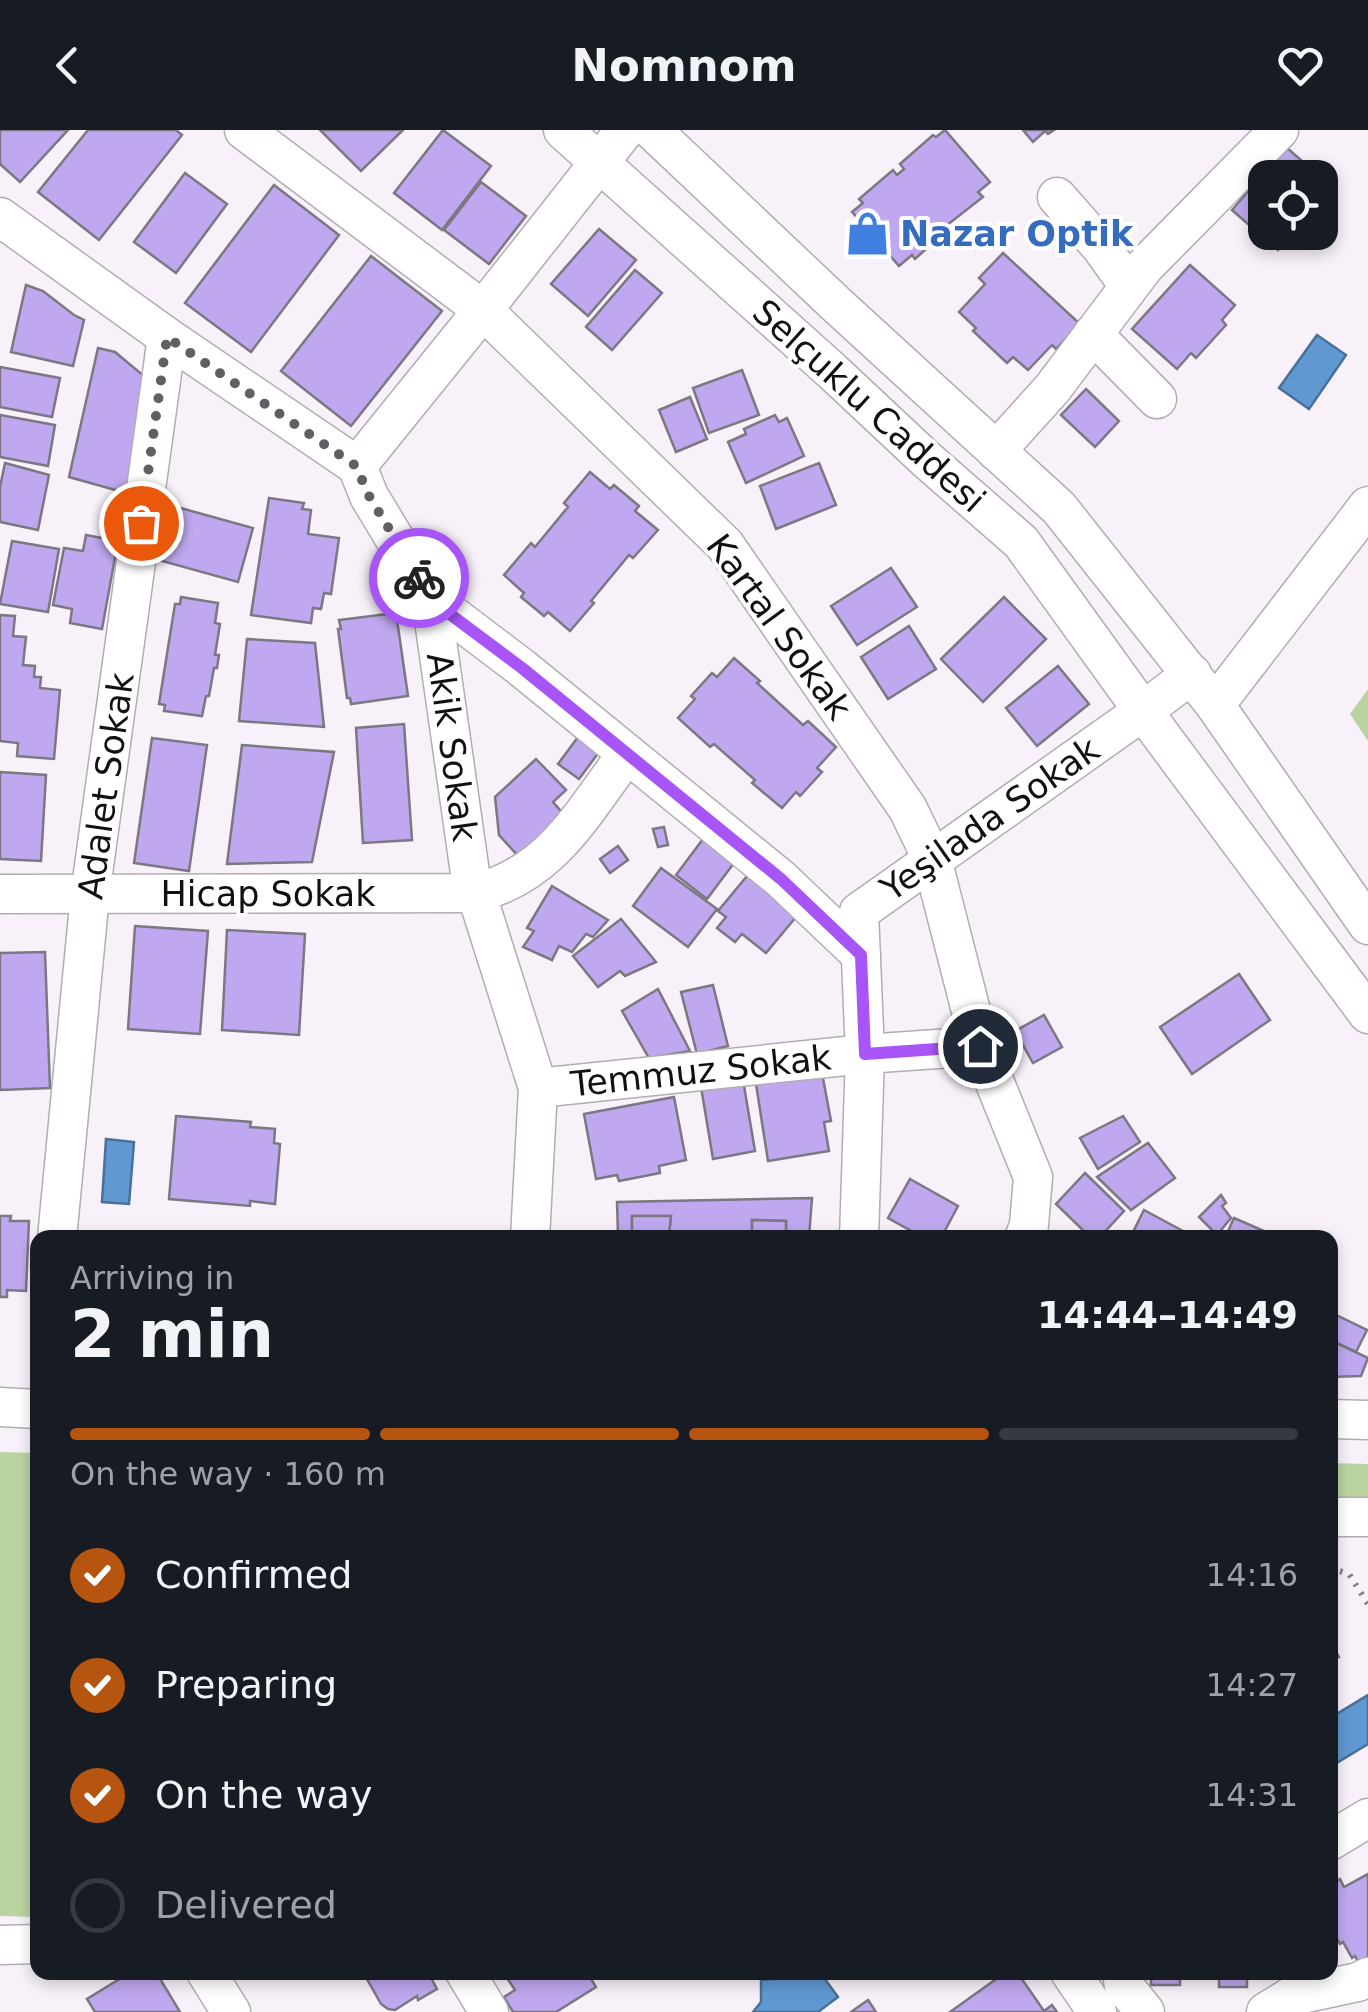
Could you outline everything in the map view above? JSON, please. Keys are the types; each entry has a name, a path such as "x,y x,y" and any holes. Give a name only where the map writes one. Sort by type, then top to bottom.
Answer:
{"street":[{"name":"Kartal Sokak","path":"244,130 483,310 725,545 908,809 932,859 980,1046 1033,1177 1027,1230"},
{"name":"Selçuklu Caddesi","path":"563,130 1021,542 1368,1014"},
{"path":"0,217 356,466 625,130"},
{"name":"Selçuklu Caddesi","path":"652,130 1059,508 1215,705 1368,926"},
{"path":"996,451 1052,389 1144,267 1259,137"},
{"path":"1057,197 1129,286"},
{"path":"1092,334 1157,399"},
{"name":"Adalet Sokak","path":"58,1230 90,895 167,337"},
{"name":"Akik Sokak","path":"356,466 369,496 431,600 470,873 538,1088 530,1230"},
{"path":"1215,705 1368,506"},
{"path":"431,600 522,668 781,879 861,955"},
{"path":"1143,711 1192,674"},
{"name":"Yeşilada Sokak","path":"859,1230 865,1054 859,912 1143,711"},
{"path":"476,893 512,881 545,858 627,754"},
{"name":"Hicap Sokak","path":"0,894 476,893"},
{"name":"Temmuz Sokak","path":"538,1088 980,1046"},
{"path":"0,1407 30,1409"},
{"path":"1338,1419 1368,1420"},
{"path":"1338,1517 1368,1516"},
{"path":"1338,1836 1368,1818"},
{"path":"0,1945 30,1944"},
{"path":"1266,2012 1292,1996 1368,1977"},
{"path":"211,1980 230,2012"},
{"path":"470,1980 490,2012"},
{"path":"1075,1980 1097,2012"},
{"path":"1123,1980 1145,2012"}],"path":[{"path":"1338,1571 1349,1574 1368,1604"}],"green space":[{"path":"1368,689 1368,741 1350,714"},
{"path":"0,1452 30,1453 30,1917 0,1916"},
{"path":"1338,1463 1368,1464 1368,1529 1338,1530"}],"water":[{"path":"1317,335 1346,355 1309,409 1279,388"},
{"path":"106,1139 134,1142 129,1204 102,1202"},
{"path":"1368,1695 1368,1744 1338,1762 1338,1713"},
{"path":"761,1980 826,1980 838,1997 818,2012 753,2012 761,2002"}],"building":[{"path":"0,130 68,130 20,182 0,164"},
{"path":"88,130 176,130 182,135 99,240 38,192"},
{"path":"320,130 403,130 361,171"},
{"path":"443,130 491,166 442,230 394,193"},
{"path":"945,130 990,182 978,192 983,197 942,229 945,232 915,259 912,255 899,266 852,212 863,203 859,199 893,170 897,175 904,169 900,164 933,135"},
{"path":"1023,130 1054,130 1048,134 1045,131 1033,142"},
{"path":"1286,147 1301,160 1275,160"},
{"path":"185,173 227,204 176,273 134,242"},
{"path":"481,182 526,216 489,264 444,230"},
{"path":"274,185 339,235 251,352 185,303"},
{"path":"1248,191 1248,224 1232,210"},
{"path":"599,229 636,260 588,316 551,284"},
{"path":"1003,253 1080,324 1028,370 1013,357 1007,363 959,312 985,284 979,278"},
{"path":"371,256 442,311 351,426 281,371"},
{"path":"1190,265 1235,305 1222,320 1226,325 1196,358 1191,353 1177,369 1132,329"},
{"path":"635,270 662,293 612,350 586,327"},
{"path":"26,285 43,291 84,320 73,366 11,352"},
{"path":"98,348 115,352 151,382 133,495 69,477"},
{"path":"0,367 60,378 52,417 0,407"},
{"path":"742,370 759,415 709,433 693,388"},
{"path":"1086,389 1119,421 1095,447 1061,415"},
{"path":"690,397 707,439 676,452 659,410"},
{"path":"0,415 55,425 48,466 0,457"},
{"path":"775,415 779,422 787,418 804,456 746,483 728,442 746,434 744,429"},
{"path":"5,463 49,475 38,530 0,522"},
{"path":"819,463 836,505 776,529 760,486"},
{"path":"590,472 610,489 614,485 639,506 635,511 658,530 633,558 629,555 570,631 548,612 544,616 521,597 524,593 504,575 531,543 535,547"},
{"path":"269,498 304,503 302,509 311,510 308,534 339,538 331,594 324,593 321,609 313,608 311,623 251,615"},
{"path":"177,507 253,528 238,582 162,561"},
{"path":"86,535 118,541 102,629 70,623 72,609 53,605 64,548 83,551"},
{"path":"12,541 59,549 48,612 0,604"},
{"path":"891,568 917,607 857,645 831,606"},
{"path":"181,597 218,603 215,623 220,624 215,655 219,655 202,716 164,711 165,705 159,704 175,604 180,604"},
{"path":"1004,597 1046,639 983,702 941,659"},
{"path":"396,613 408,696 351,704 347,698 339,620"},
{"path":"0,615 15,616 13,636 26,637 23,665 35,666 34,677 41,677 40,688 60,690 54,759 17,756 18,743 0,741"},
{"path":"909,626 936,669 888,699 861,657"},
{"path":"247,639 315,643 324,727 239,721"},
{"path":"734,658 803,725 808,721 836,747 817,768 822,772 800,796 796,792 782,808 714,744 710,747 678,718 712,673 717,677"},
{"path":"1058,666 1089,704 1037,746 1006,708"},
{"path":"404,724 412,840 363,843 356,728"},
{"path":"578,737 599,752 579,779 558,764"},
{"path":"152,738 207,745 189,871 134,863"},
{"path":"242,745 334,752 312,862 227,864"},
{"path":"536,759 566,790 553,802 566,817 520,858 499,835 495,797"},
{"path":"0,772 46,775 41,861 0,859"},
{"path":"664,827 668,845 658,847 653,829"},
{"path":"706,835 737,859 707,899 676,875"},
{"path":"618,846 628,860 610,873 600,859"},
{"path":"661,868 717,909 688,947 633,906"},
{"path":"752,870 801,911 766,953 742,934 735,942 717,928 726,917 718,911"},
{"path":"552,886 608,920 593,937 586,934 572,952 559,946 552,960 523,947 534,931 527,928"},
{"path":"621,919 656,962 625,976 620,971 598,987 573,956"},
{"path":"135,926 208,931 200,1034 128,1029"},
{"path":"227,930 305,934 299,1035 222,1030"},
{"path":"45,952 50,1088 0,1090 0,953"},
{"path":"1239,974 1270,1020 1192,1074 1160,1027"},
{"path":"713,985 728,1046 697,1054 681,992"},
{"path":"658,989 690,1051 649,1058 622,1011"},
{"path":"1044,1015 1062,1047 1033,1063 1015,1031"},
{"path":"822,1073 831,1121 824,1122 829,1151 768,1161 756,1084"},
{"path":"742,1074 755,1151 713,1159 700,1081"},
{"path":"674,1097 686,1160 659,1166 660,1173 619,1181 617,1175 596,1179 584,1114"},
{"path":"176,1116 251,1122 250,1127 275,1129 274,1143 280,1144 275,1204 250,1201 250,1206 169,1199"},
{"path":"1123,1116 1140,1142 1098,1169 1080,1138"},
{"path":"1148,1143 1175,1178 1131,1210 1097,1177"},
{"path":"1085,1173 1124,1211 1106,1230 1083,1230 1056,1204"},
{"path":"910,1179 958,1206 945,1230 910,1230 888,1218"},
{"path":"1221,1195 1226,1203 1222,1206 1231,1218 1221,1230 1212,1230 1199,1217"},
{"path":"812,1198 810,1230 786,1230 786,1221 752,1220 752,1230 669,1230 671,1216 632,1216 632,1230 618,1230 617,1202"},
{"path":"1144,1210 1181,1230 1134,1230"},
{"path":"0,1216 11,1216 10,1221 29,1221 26,1291 7,1290 7,1297 0,1297"},
{"path":"632,1216 671,1216 669,1230 632,1230"},
{"path":"1234,1218 1262,1230 1229,1230"},
{"path":"752,1220 786,1221 786,1230 752,1230"},
{"path":"1338,1316 1367,1330 1356,1352 1338,1344"},
{"path":"1338,1344 1368,1358 1361,1376 1338,1377"},
{"path":"1368,1874 1368,1965 1362,1969 1338,1940 1338,1880 1344,1887"},
{"path":"118,1980 161,1980 180,2012 95,2012 87,1999"},
{"path":"368,1980 432,1980 437,1989 395,2010 381,2004"},
{"path":"508,1980 592,1980 596,1987 556,2012 513,2012 504,1997 515,1990"},
{"path":"995,1980 1023,1980 1044,2011 1052,2005 1057,2012 950,2012"},
{"path":"1151,1980 1180,1980 1180,1985 1151,1985"},
{"path":"1219,1980 1247,1980 1247,1987 1219,1987"},
{"path":"868,2000 876,2012 851,2012"}],"way so far":[{"path":"141,523 167,337 356,466 369,496 419,578"}],"place":[{"name":"Nazar Optik","path":"867,234"}],"route":[{"path":"419,578 431,600 522,668 781,879 861,955 865,1054 980,1046"}]}
